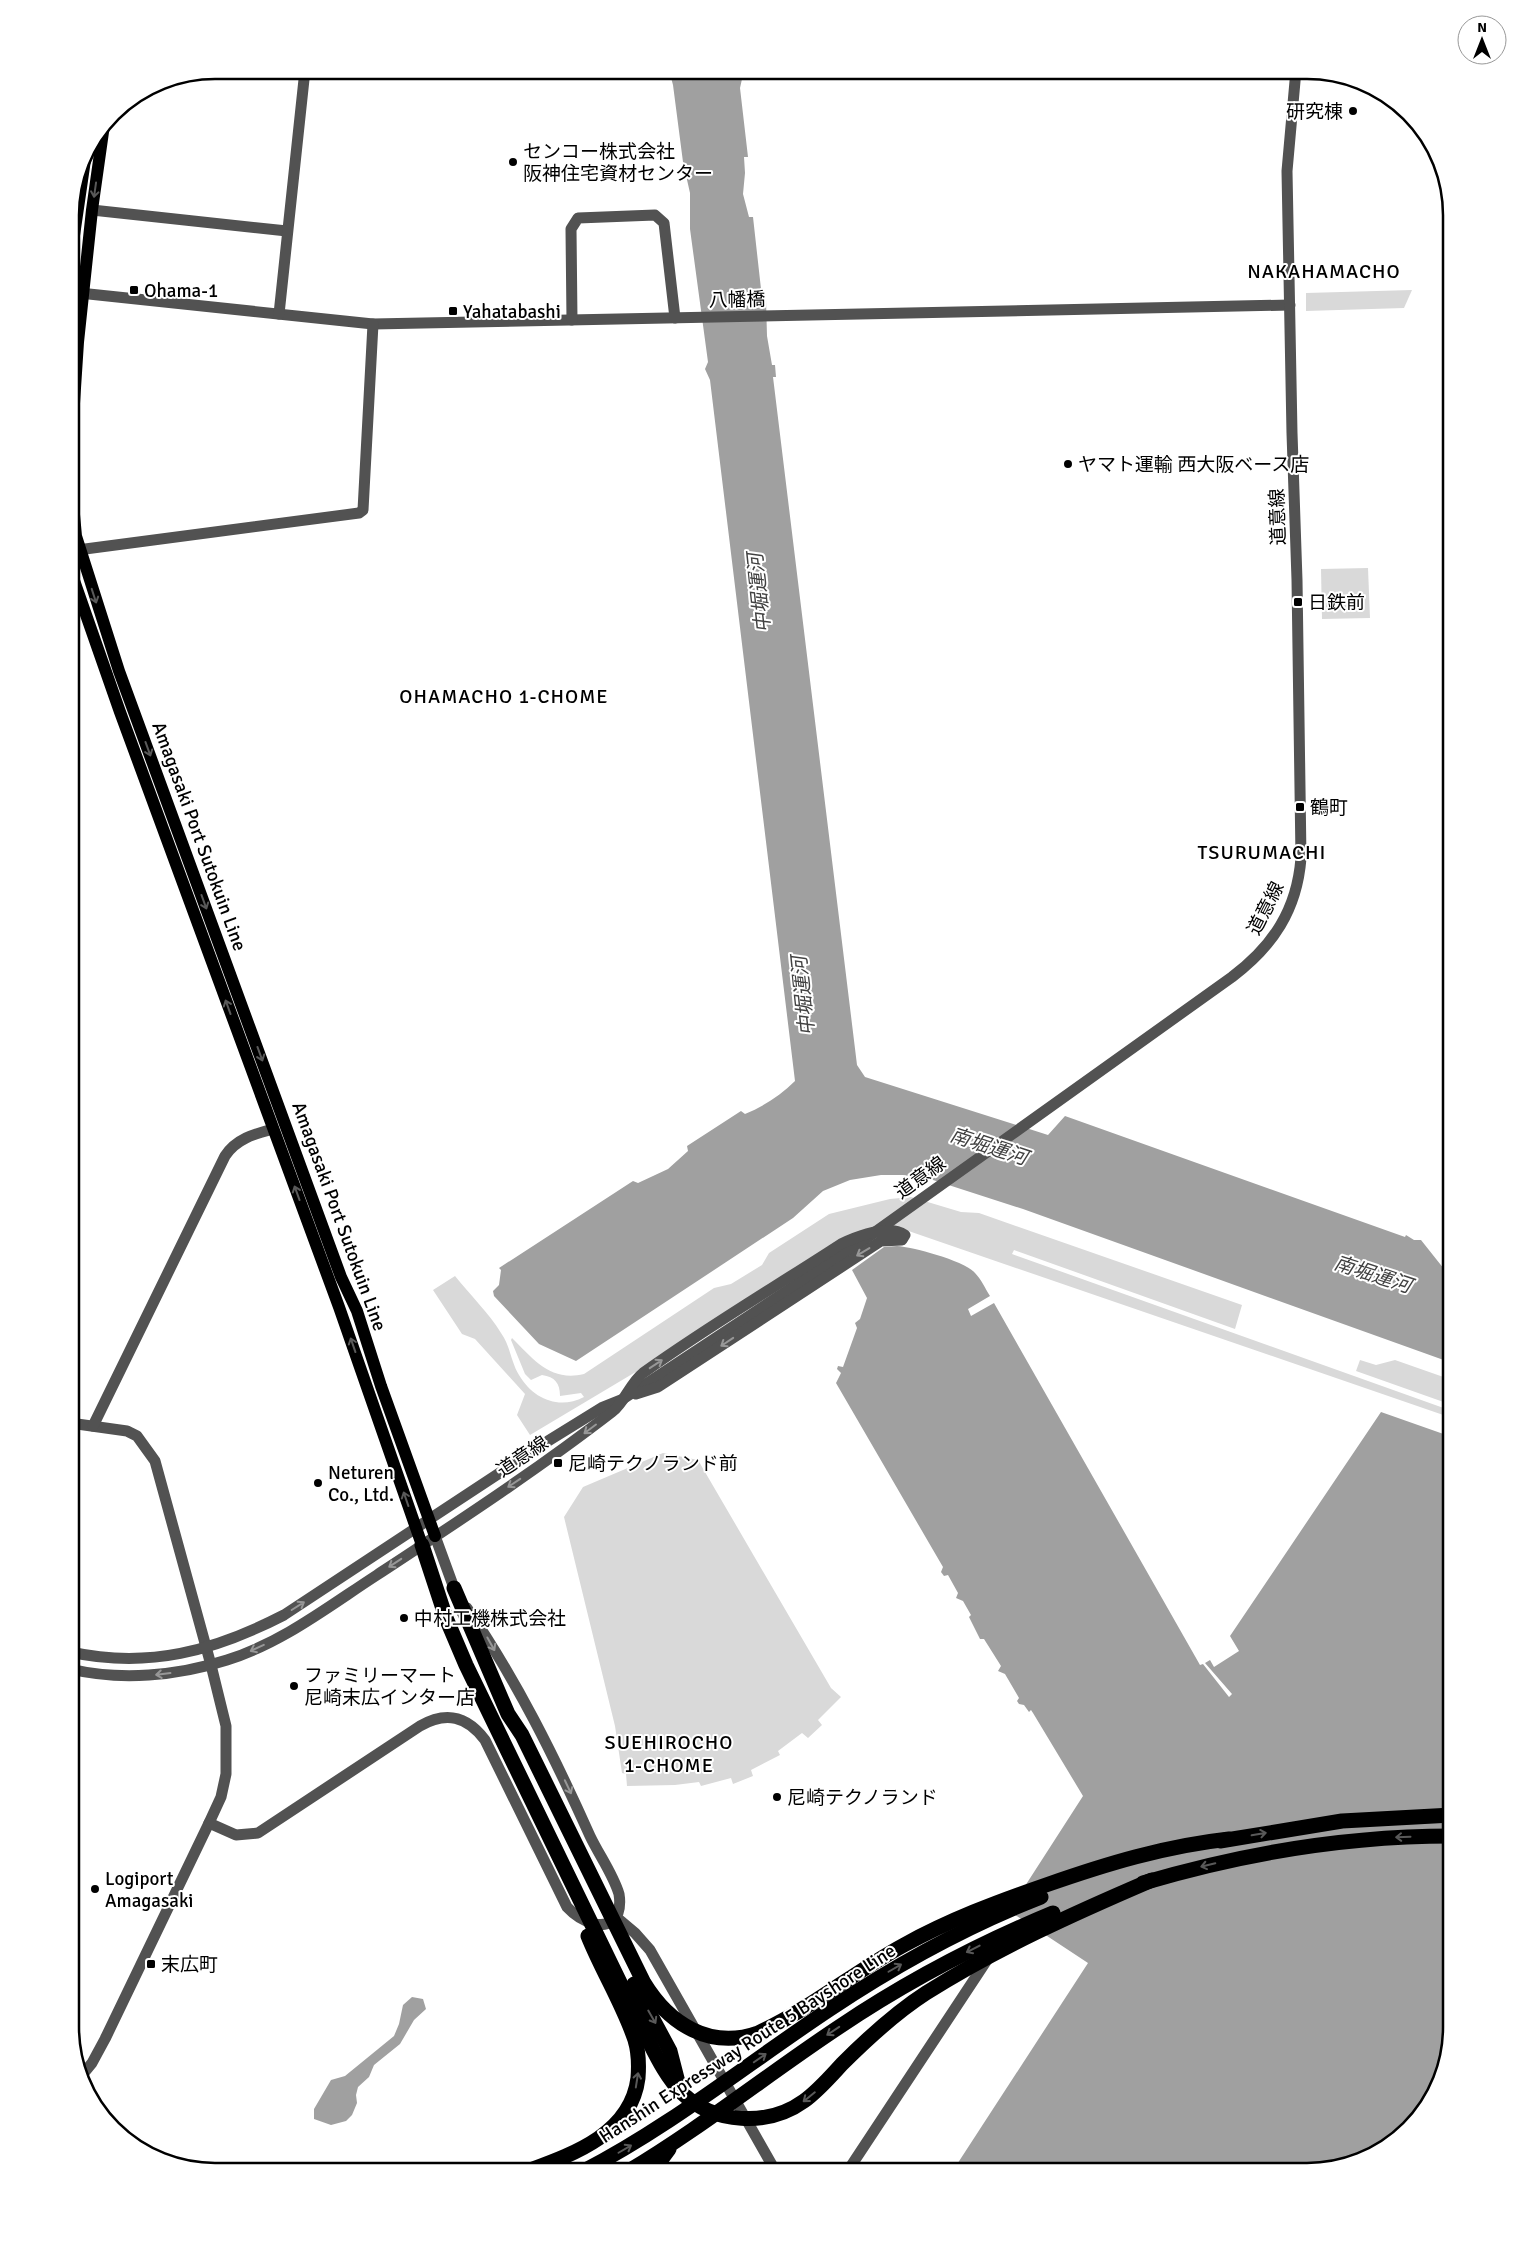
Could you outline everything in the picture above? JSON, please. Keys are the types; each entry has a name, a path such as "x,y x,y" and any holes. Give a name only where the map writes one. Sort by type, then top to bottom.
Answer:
{"highway":[{"path":"422,1545 446,1618 647,1988 661,2008 677,2022 693,2032 712,2038 742,2038 766,2030 903,1945 978,1910 1101,1866 1145,1853 1191,1843 1229,1839"},
{"path":"454,1588 508,1714 513,1739 597,1957 635,2040 638,2072 630,2105 614,2127 604,2136 579,2150 546,2163"},
{"path":"513,1739 632,1981 658,2026 675,2065 680,2096 678,2123 668,2152 659,2163"},
{"name":"Hanshin Expressway Route 5 Bayshore Line","path":"598,2163 644,2138 862,1988 958,1935 1018,1906 1103,1874 1147,1860 1229,1839 1342,1821 1443,1815"},
{"name":"Hanshin Expressway Route 5 Bayshore Line","path":"641,2163 687,2134 841,2026 912,1982 1022,1926 1108,1893 1245,1857 1294,1848 1381,1838 1443,1836"},
{"path":"552,1843 644,2032 674,2084 683,2094 704,2108 720,2115 750,2119 780,2114 805,2101 881,2027 946,1981 1024,1938 1152,1880"}],"main road":[{"name":"Amagasaki Port Sutokuin Line","path":"79,277 92,210 102,139"},
{"name":"Amagasaki Port Sutokuin Line","path":"79,561 341,1277 357,1311 381,1386 435,1536"},
{"name":"Amagasaki Port Sutokuin Line","path":"79,596 342,1316 422,1545"}],"street":[{"path":"280,314 287,231 305,79"},
{"name":"道意線","path":"79,1653 122,1658 149,1658 206,1648 248,1634 284,1615 556,1436 603,1407 623,1399 864,1240 1250,963 1274,937 1290,907 1298,883 1301,858 1287,171 1295,79"},
{"path":"92,210 287,231"},
{"path":"572,320 571,229 578,218 655,215 664,223 675,318"},
{"name":"八幡橋","path":"79,293 373,324 1290,305"},
{"path":"79,549 359,514 363,510 373,324"},
{"path":"93,1426 225,1156 236,1143 273,1129"},
{"path":"898,1230 905,1235 902,1240 881,1241 658,1387 623,1399 640,1375 841,1244 863,1234 898,1230"},
{"name":"道意線","path":"79,1670 111,1675 147,1676 211,1665 272,1641 422,1545 554,1456 616,1410 623,1399"},
{"path":"79,1424 127,1431 137,1436 155,1461 211,1665 224,1717 227,1741 223,1788 209,1823 106,2039 86,2070"},
{"path":"209,1823 236,1835 258,1833 432,1719 458,1718 477,1729 485,1740 568,1907 575,1916 596,1924 609,1924 616,1917 619,1911 619,1895 560,1770 489,1640 454,1588 435,1536"},
{"path":"616,1917 635,1933 650,1950 771,2163"},
{"path":"853,2163 1010,1927"}],"shaded area":[{"path":"1412,290 1404,308 1306,311 1306,293"},
{"path":"1368,568 1370,618 1322,619 1321,569"},
{"path":"911,1197 961,1212 979,1213 1242,1305 1235,1329 1014,1250 1012,1254 1443,1408 1443,1415 897,1227 639,1370 530,1435 517,1415 525,1394 475,1339 462,1334 433,1290 455,1276 485,1311 504,1338 516,1370 525,1383 539,1396 547,1400 556,1402 575,1401 584,1397 581,1393 560,1396 558,1384 550,1377 542,1375 531,1380 525,1374 511,1340 512,1338 536,1361 553,1372 572,1376 584,1374 714,1288 731,1284 762,1265 769,1253 829,1214 890,1199"},
{"path":"1360,1360 1376,1365 1395,1360 1443,1377 1443,1402 1356,1371"},
{"path":"663,1453 698,1460 831,1688 841,1697 818,1720 822,1725 808,1738 802,1733 778,1751 780,1755 751,1770 753,1776 733,1784 731,1778 701,1786 699,1782 675,1785 627,1786 626,1774 622,1773 615,1726 564,1517 583,1487"}],"water":[{"path":"671,79 742,79 740,88 748,157 744,157 743,194 749,217 753,217 762,298 766,300 767,336 772,365 775,365 776,377 773,377 857,1065 865,1077 1048,1135 1065,1116 1405,1237 1406,1235 1414,1240 1421,1240 1443,1268 1443,1360 1023,1209 930,1179 903,1175 881,1175 850,1180 823,1191 793,1218 576,1361 539,1344 494,1296 493,1291 499,1285 501,1270 499,1268 633,1181 638,1183 668,1169 688,1151 687,1146 741,1111 745,1114 765,1104 778,1096 795,1081 710,380 705,369 708,362 690,229 690,193 683,162"},
{"path":"897,1246 915,1249 950,1259 969,1268 979,1278 990,1296 968,1309 971,1316 994,1303 1200,1665 1203,1664 1229,1697 1232,1694 1205,1663 1210,1660 1214,1667 1239,1651 1230,1636 1381,1412 1443,1434 1442,2045 1433,2079 1415,2110 1390,2135 1375,2145 1342,2159 1307,2163 958,2163 1088,1963 1009,1911 1083,1796 1031,1710 1029,1712 1024,1705 1019,1704 1017,1701 1019,1698 1005,1674 998,1671 1001,1666 984,1639 980,1639 969,1617 971,1615 963,1601 956,1598 958,1593 948,1575 944,1576 941,1572 943,1567 836,1383 841,1373 837,1369 838,1366 843,1367 857,1328 855,1323 860,1319 867,1298 852,1270 884,1247"},
{"path":"412,1997 423,1999 426,2009 414,2020 400,2044 374,2065 369,2077 358,2087 357,2103 352,2115 346,2121 331,2125 314,2119 314,2109 331,2080 345,2076 394,2036 403,2005"}],"place":[{"name":"研究棟","path":"1353,111"},
{"name":"センコー株式会社 阪神住宅資材センター","path":"513,162"},
{"name":"Ohama-1","path":"134,290"},
{"name":"Yahatabashi","path":"453,311"},
{"name":"ヤマト運輸 西大阪ベース店","path":"1068,464"},
{"name":"日鉄前","path":"1298,602"},
{"name":"鶴町","path":"1300,807"},
{"name":"尼崎テクノランド前","path":"558,1463"},
{"name":"Neturen Co., Ltd.","path":"318,1483"},
{"name":"中村工機株式会社","path":"404,1618"},
{"name":"ファミリーマート 尼崎末広インター店","path":"294,1686"},
{"name":"尼崎テクノランド","path":"777,1797"},
{"name":"Logiport Amagasaki","path":"95,1889"},
{"name":"末広町","path":"151,1964"}],"district":[{"name":"NAKAHAMACHO","path":"1324,271"},
{"name":"OHAMACHO 1-CHOME","path":"504,696"},
{"name":"TSURUMACHI","path":"1262,852"},
{"name":"SUEHIROCHO 1-CHOME","path":"669,1754"}],"water label":[{"name":"中堀運河","path":"759,593"},
{"name":"中堀運河","path":"803,996"},
{"name":"南堀運河","path":"989,1146"},
{"name":"南堀運河","path":"1373,1274"}]}
